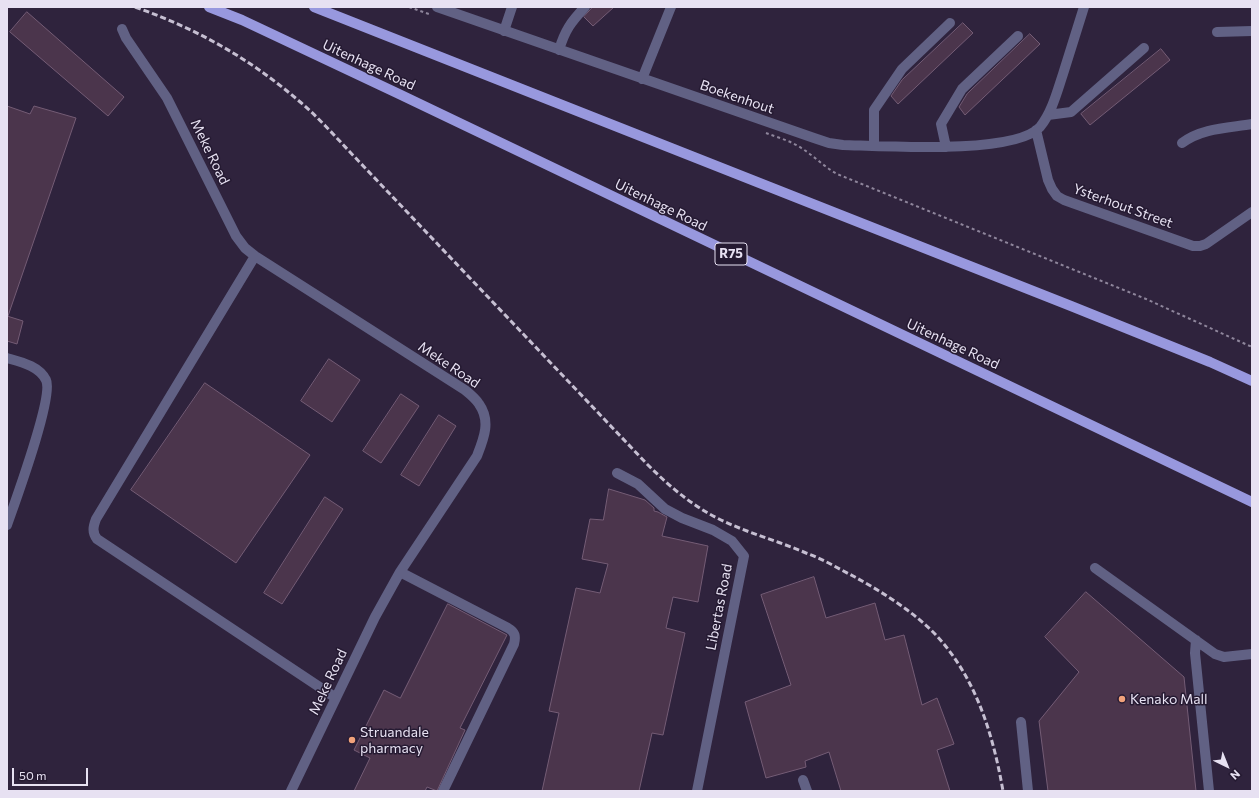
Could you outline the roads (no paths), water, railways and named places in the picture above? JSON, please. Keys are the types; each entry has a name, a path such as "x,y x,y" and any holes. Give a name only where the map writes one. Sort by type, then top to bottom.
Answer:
{"main road":[{"name":"Uitenhage Road","path":"209,7 242,20 399,94 1252,502"},
{"path":"314,7 1079,309 1210,362 1252,381"}],"street":[{"path":"504,31 512,7"},
{"path":"559,50 564,34 574,19 585,7"},
{"path":"642,79 671,7"},
{"path":"1036,130 1048,115 1084,7"},
{"name":"Boekenhout","path":"434,11 449,9 504,31 829,143 843,145 946,147 1004,142 1025,137 1036,130"},
{"path":"874,146 874,110 902,69 950,23"},
{"name":"Meke Road","path":"122,29 126,38 168,98 236,236 245,248 255,256 465,390 479,404 486,418 485,434 477,456 400,572 375,617 292,791"},
{"path":"1217,32 1252,31"},
{"path":"946,147 941,124 962,89 1018,36"},
{"path":"1048,115 1070,112 1144,48"},
{"path":"1182,143 1205,131 1252,124"},
{"name":"Ysterhout Street","path":"1036,130 1052,189 1057,196 1064,200 1193,246 1206,244 1252,212"},
{"path":"255,256 96,519 93,526 93,533 97,539 336,698"},
{"path":"7,358 40,371 47,381 48,391 36,440 7,525"},
{"name":"Libertas Road","path":"617,473 638,484 665,509 682,518 713,530 732,541 744,556 697,791"},
{"path":"1095,568 1216,654 1224,657 1252,654"},
{"path":"400,572 508,628 513,632 515,637 514,644 443,791"},
{"path":"1196,640 1196,660 1209,791"},
{"path":"1021,722 1028,791"},
{"path":"803,780 807,791"}],"railway":[{"path":"135,7 180,25 222,46 261,71 306,107 646,463 681,495 721,520 825,561 876,589 918,618 936,635 950,652 972,688 988,728 1003,791"}],"place":[{"name":"Kenako Mall","path":"1122,699"},
{"name":"Struandale pharmacy","path":"352,740"}]}
